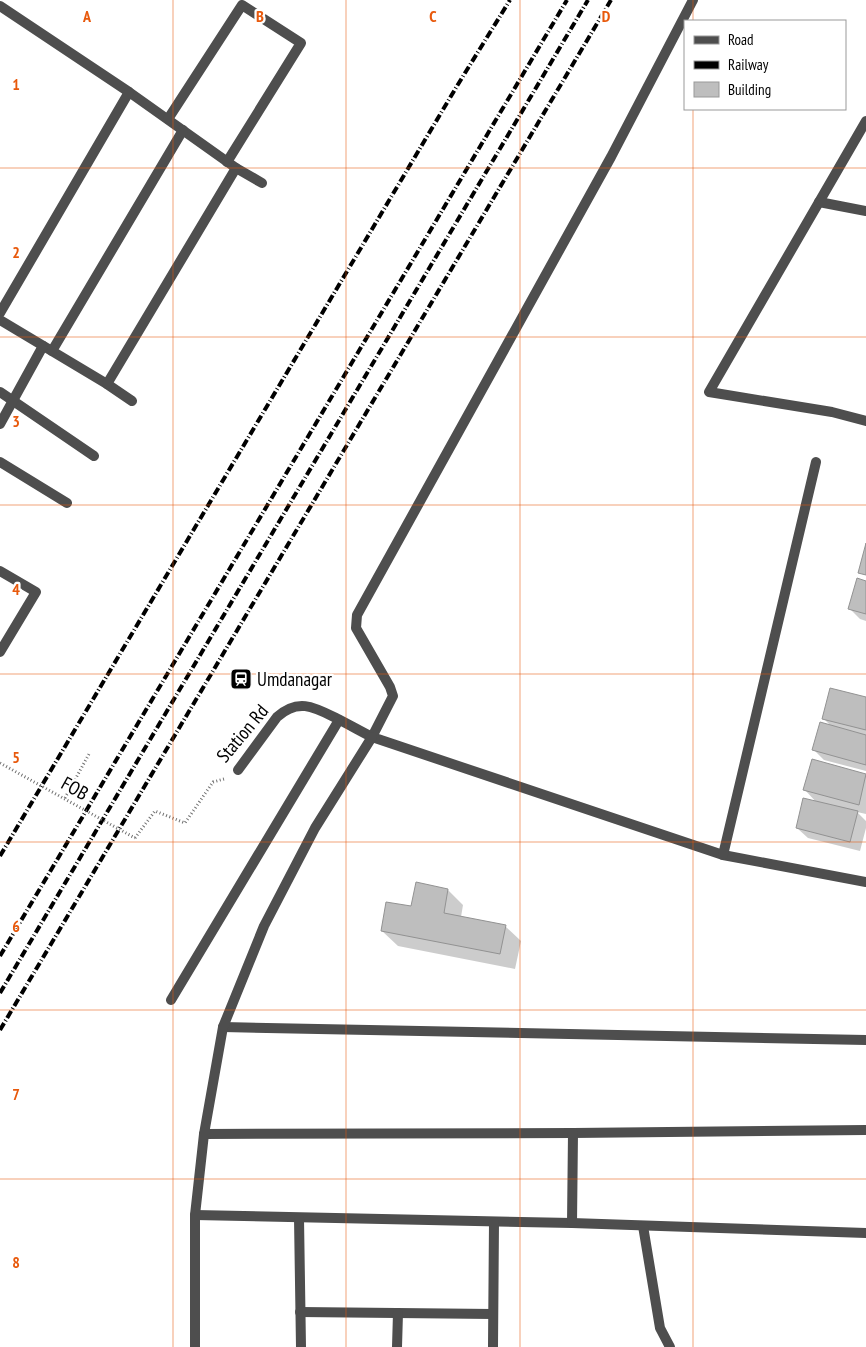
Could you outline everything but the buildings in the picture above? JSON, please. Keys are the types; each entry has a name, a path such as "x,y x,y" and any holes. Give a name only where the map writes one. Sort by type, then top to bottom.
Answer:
{"street":[{"path":"195,1347 195,1215 204,1134 223,1027 264,926 315,828 372,737 393,696 390,687 356,628 357,615 611,157 693,0"},
{"path":"107,384 301,43 242,5 168,120"},
{"path":"0,6 129,92 232,165 262,183"},
{"path":"0,313 129,92"},
{"path":"866,121 709,392 832,412 866,421"},
{"path":"0,424 13,400 48,348 182,130"},
{"path":"818,202 866,211"},
{"path":"0,320 132,401"},
{"path":"0,392 94,456"},
{"path":"0,462 67,503"},
{"path":"723,854 816,462"},
{"path":"0,571 36,592 0,652"},
{"name":"Station Rd","path":"238,770 277,717 285,710 298,706 312,706 372,737 723,854 866,882"},
{"path":"171,1000 339,720"},
{"path":"223,1027 866,1040"},
{"path":"204,1134 866,1130"},
{"path":"572,1223 573,1133"},
{"path":"195,1215 572,1223 866,1233"},
{"path":"299,1218 301,1347"},
{"path":"493,1347 494,1222"},
{"path":"643,1226 660,1328 670,1347"},
{"path":"300,1312 493,1314"},
{"path":"397,1347 398,1313"}],"path":[{"path":"65,798 89,754"},
{"name":"FOB","path":"0,763 135,838"},
{"name":"Station Rd","path":"135,838 154,811 185,823 214,782 229,777 238,770"}],"railway":[{"path":"0,856 457,86 510,0"},
{"path":"0,956 567,0"},
{"path":"0,993 588,0"},
{"path":"0,1030 611,0"}],"place":[{"name":"Umdanagar","path":"241,679"}]}
